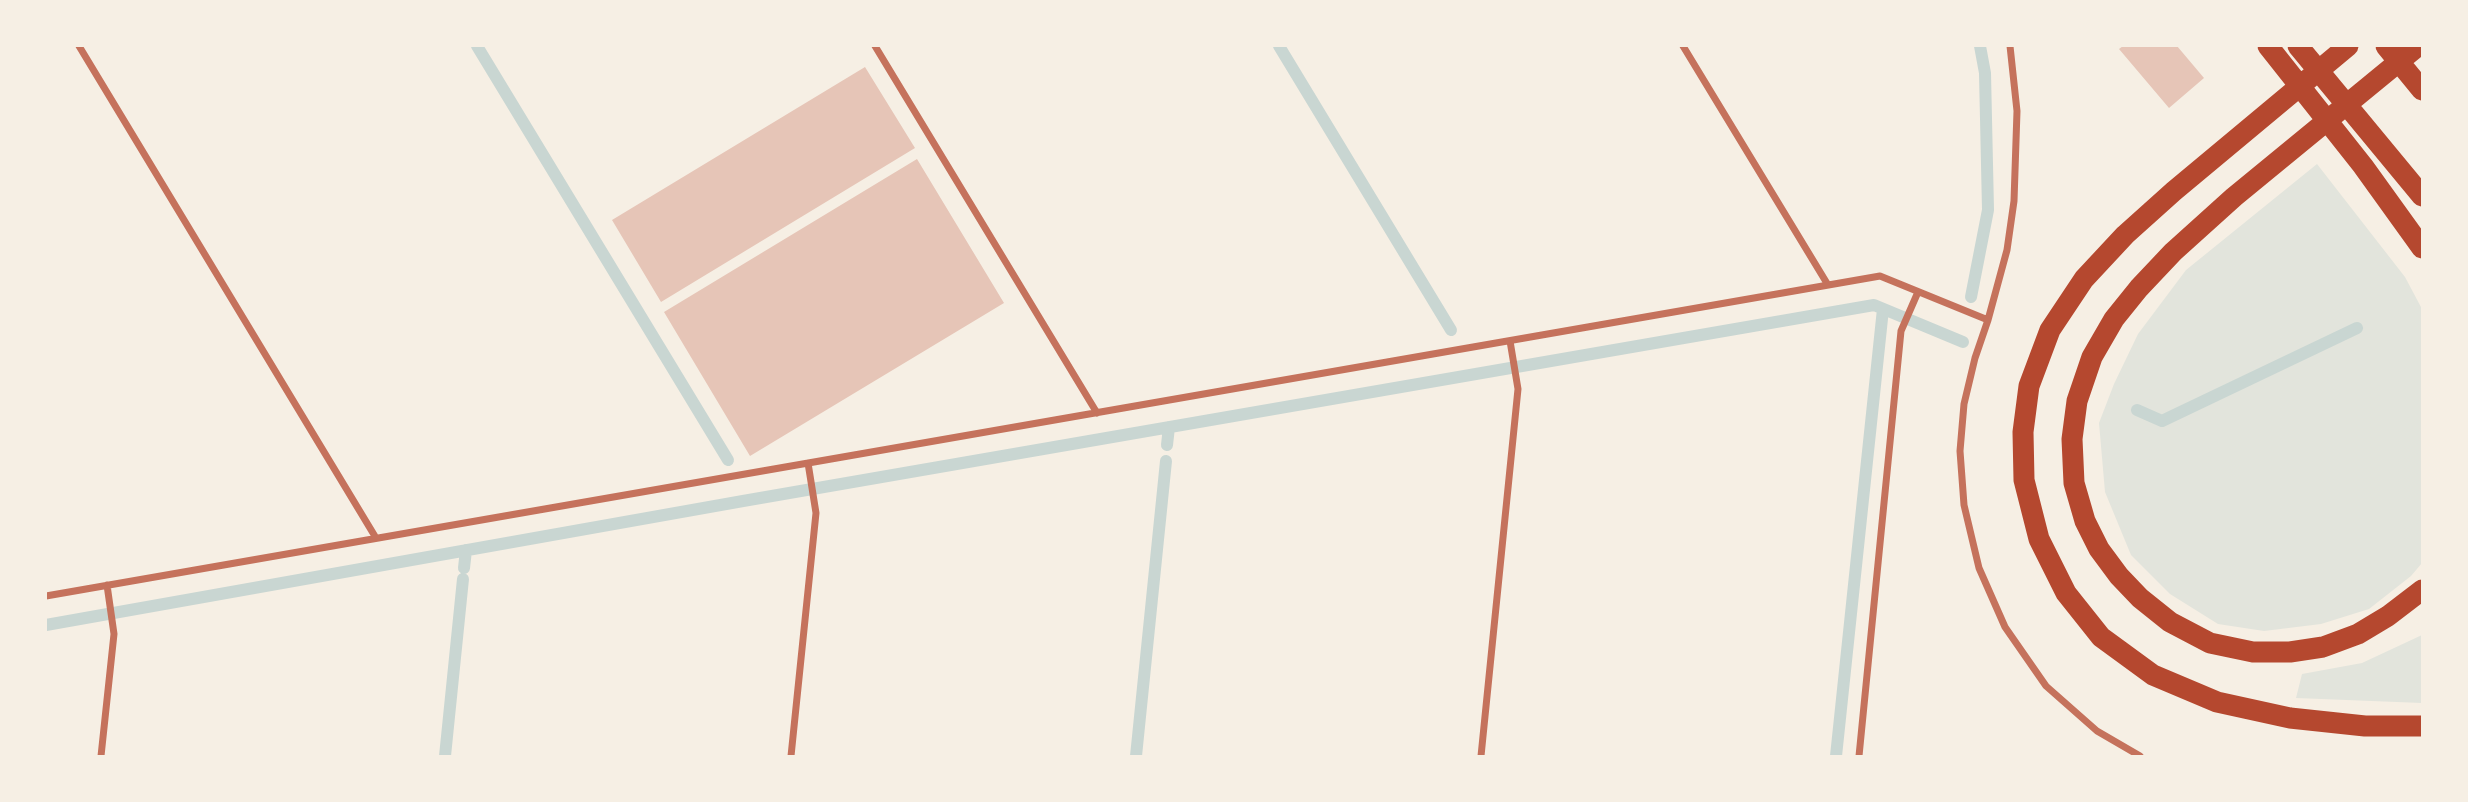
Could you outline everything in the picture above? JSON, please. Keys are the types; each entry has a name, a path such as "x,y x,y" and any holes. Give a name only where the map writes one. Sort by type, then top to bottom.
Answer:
{"highway":[{"path":"2298,46 2423,196"},
{"path":"2348,46 2174,191 2125,235 2084,279 2050,330 2029,386 2023,432 2024,480 2039,539 2066,593 2101,637 2153,675 2217,702 2290,718 2365,726 2423,726"},
{"path":"2386,46 2423,90"},
{"path":"2418,46 2234,197 2173,252 2139,288 2114,319 2092,357 2077,401 2072,439 2074,483 2085,522 2099,549 2140,598 2170,622 2210,643 2253,652 2291,652 2323,647 2358,634 2423,590"},
{"path":"2269,47 2363,166 2423,248"}],"street":[{"path":"79,46 376,538"},
{"path":"875,46 1097,413"},
{"path":"1682,46 1828,285"},
{"path":"2010,46 2017,111 2017,157 2007,250 1964,404 1960,451 1964,505 1979,568 2006,627 2046,686 2097,731 2140,757"},
{"path":"46,596 108,589 376,538 1880,276 1917,295 1988,320"},
{"path":"1859,757 1901,331 1917,295"},
{"path":"1481,757 1518,389 1510,341"},
{"path":"791,757 816,513 808,463"},
{"path":"101,757 114,634 108,589"}],"shaded area":[{"path":"2317,164 2405,277 2422,309 2422,563 2411,576 2369,609 2321,624 2264,631 2218,624 2170,594 2131,555 2105,492 2099,423 2138,334 2186,270"},
{"path":"2422,635 2422,703 2296,698 2302,674 2362,663"}],"building":[{"path":"2123,46 2177,46 2204,78 2169,108 2119,49"},
{"path":"865,67 915,148 661,302 612,220"},
{"path":"917,159 1004,303 750,456 664,312"}],"waterway":[{"path":"477,46 728,460"},
{"path":"1279,46 1451,330"},
{"path":"1971,297 1988,210 1985,73 1980,46"},
{"path":"46,625 1874,305 1963,342"},
{"path":"1836,756 1883,309"},
{"path":"2137,410 2162,421 2357,328"},
{"path":"1167,445 1169,427"},
{"path":"1136,756 1166,461"},
{"path":"464,568 466,550"},
{"path":"445,756 463,579"}]}
